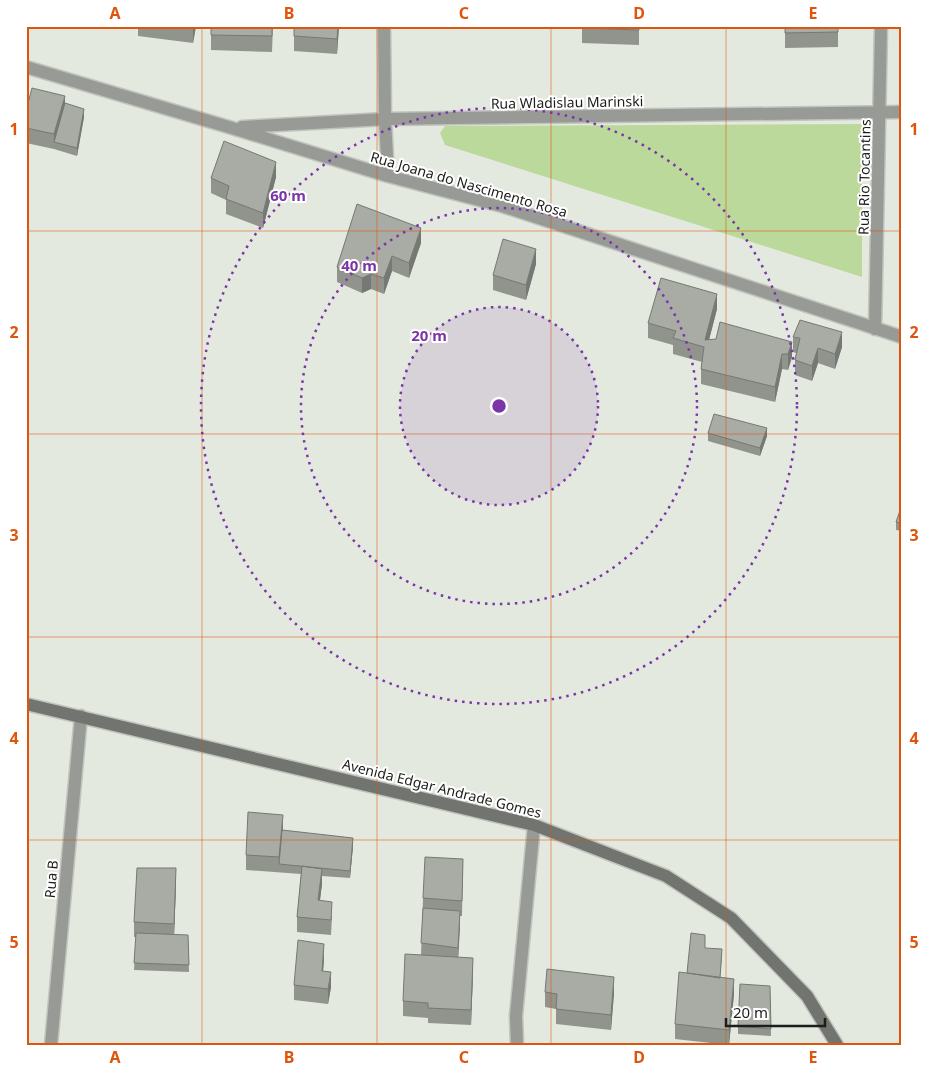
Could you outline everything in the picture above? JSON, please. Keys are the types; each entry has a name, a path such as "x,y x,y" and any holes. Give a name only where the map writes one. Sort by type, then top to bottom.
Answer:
{"main road":[{"name":"Avenida Edgar Andrade Gomes","path":"26,704 534,825 666,876 731,918 807,996 838,1045"}],"street":[{"path":"384,26 388,176"},
{"name":"Rua Rio Tocantins","path":"875,329 881,26"},
{"name":"Rua Joana do Nascimento Rosa","path":"26,67 388,176 502,206 902,337"},
{"name":"Rua Wladislau Marinski","path":"232,128 385,119 902,112"},
{"name":"Rua B","path":"51,1045 81,716"},
{"path":"517,1045 516,1016 534,825"}],"green space":[{"path":"862,124 862,277 445,145 440,133 445,126"}],"building":[{"path":"211,26 272,26 272,36 211,35"},
{"path":"294,26 338,26 337,39 294,36"},
{"path":"582,26 639,26 639,30 582,28"},
{"path":"785,26 838,26 838,32 785,33"},
{"path":"32,88 65,96 54,134 26,128 26,111"},
{"path":"65,103 84,109 77,148 54,142"},
{"path":"224,141 276,162 263,213 226,199 229,186 211,178"},
{"path":"357,204 421,228 409,263 392,256 384,278 371,274 362,278 337,267"},
{"path":"503,239 536,249 526,285 493,275"},
{"path":"661,278 717,294 705,340 716,339 720,322 792,342 788,354 782,354 775,387 701,369 704,347 673,338 676,331 648,323"},
{"path":"800,320 842,332 835,354 818,348 812,366 795,360 800,338 793,337"},
{"path":"714,414 767,428 760,448 708,433"},
{"path":"902,505 902,524 896,522"},
{"path":"248,812 283,815 279,857 246,855"},
{"path":"282,830 353,838 350,871 279,864"},
{"path":"425,857 463,859 462,901 423,898"},
{"path":"302,866 322,869 318,900 332,902 331,920 297,917"},
{"path":"137,868 176,868 174,924 134,922"},
{"path":"423,908 460,911 458,948 421,943"},
{"path":"136,933 188,935 189,965 134,963"},
{"path":"691,933 705,935 705,948 722,949 720,978 687,973"},
{"path":"298,940 324,944 322,971 331,972 328,989 294,985"},
{"path":"405,954 473,958 471,1010 428,1008 428,1003 403,1001"},
{"path":"547,969 614,977 611,1015 556,1009 557,994 545,992"},
{"path":"679,972 734,979 729,1030 675,1024"},
{"path":"740,984 770,986 771,1029 738,1026"}]}
